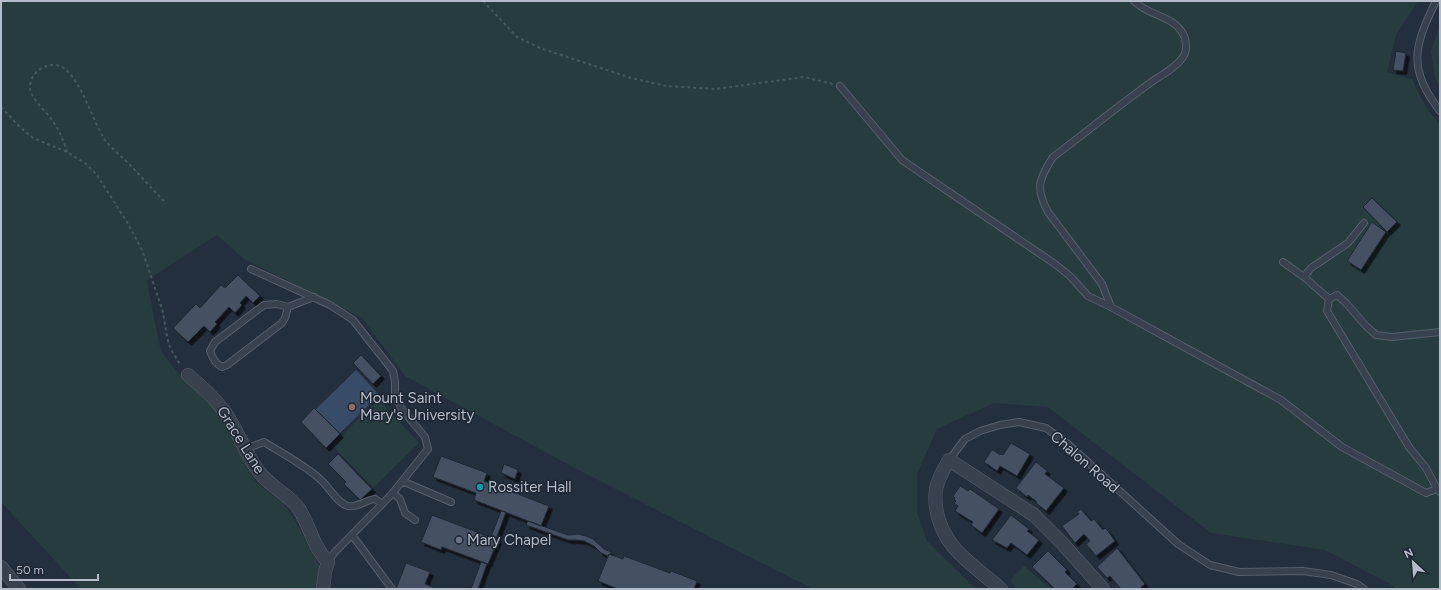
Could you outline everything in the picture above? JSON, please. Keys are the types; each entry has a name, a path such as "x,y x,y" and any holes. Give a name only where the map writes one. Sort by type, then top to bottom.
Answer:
{"street":[{"name":"Grace Lane","path":"188,375 219,403 234,426 245,450 259,472 276,489 291,499 299,510 320,554 328,562"},
{"path":"949,460 1034,515 1062,543 1103,589"},
{"name":"Chalon Road","path":"949,460 941,473 936,488 936,507 940,525 948,540 959,553 1002,589"},
{"path":"324,589 325,572 328,562"},
{"path":"1,568 19,589"}],"lane":[{"path":"1111,306 1102,284 1048,212 1041,199 1040,186 1044,171 1053,158 1150,83 1176,66 1185,56 1186,44 1183,34 1173,22 1140,7 1134,1"},
{"path":"1436,1 1418,42 1417,58 1418,70 1423,83 1430,97 1440,111"},
{"path":"840,86 902,160 1055,264 1070,276 1088,296 1111,306 1281,400 1342,447 1426,493 1439,491 1426,468 1409,447 1328,311 1328,298 1304,277 1283,262"},
{"path":"1304,277 1312,268 1348,243 1364,223"},
{"path":"251,269 314,297 354,320 393,371 395,382 394,394 401,408 425,437 428,449 393,493 334,553 328,562"},
{"path":"1328,298 1336,295 1346,303 1376,335 1392,337 1440,332"},
{"path":"288,307 282,323 227,365 222,367 212,356 210,351 215,342 264,305 277,304 288,307 314,297"},
{"name":"Chalon Road","path":"949,460 965,439 980,431 1000,425 1019,422 1046,428 1068,444 1178,544 1210,565 1239,572 1302,571 1331,575 1357,584 1364,589"},
{"path":"245,450 264,442 312,472 344,504 350,506 359,505 368,500 375,499 382,504"},
{"path":"402,481 451,502"},
{"path":"393,493 400,499 405,514 415,520"},
{"path":"352,535 392,589"}],"path":[{"path":"483,1 517,37 540,48 631,78 666,86 716,89 804,77 840,86"},
{"path":"67,152 60,134 52,120 32,95 30,88 33,75 38,70 51,65 57,65 68,73 76,83 105,140 164,201"},
{"path":"1,107 33,138 67,152 85,163 97,175 127,222 142,250 163,312 166,337 170,348 175,358 188,375"}],"green space":[{"path":"1,1 1418,1 1396,35 1387,72 1412,79 1428,109 1440,124 1440,589 1396,589 1390,584 1325,550 1211,533 1048,407 994,403 937,429 917,474 917,512 927,541 976,589 813,589 586,474 405,376 362,318 244,259 217,235 147,280 161,351 176,371 214,405 220,413 248,470 256,482 283,503 294,519 321,569 319,589 81,589 1,502"},
{"path":"1440,26 1440,87 1435,78 1431,51"},
{"path":"380,398 387,409 419,443 373,488 332,445"},
{"path":"1024,566 1051,589 1017,589 1010,580"}],"water":[{"path":"356,370 379,395 339,434 315,410"}],"building":[{"path":"1396,51 1406,53 1403,71 1393,70"},
{"path":"1372,198 1397,222 1387,232 1363,207"},
{"path":"1372,222 1386,232 1361,270 1347,261"},
{"path":"238,275 260,296 253,303 246,296 240,303 242,305 235,313 229,307 215,322 217,324 210,332 204,326 188,342 173,328 196,304 200,308 221,285 225,288"},
{"path":"361,355 381,376 373,384 353,363"},
{"path":"314,408 340,434 326,448 301,422"},
{"path":"1011,443 1030,454 1017,476 1000,466 997,471 984,462 993,450 1000,455 1003,455"},
{"path":"338,454 372,489 360,500 344,484 346,482 328,464"},
{"name":"Rossiter Hall","path":"441,456 487,473 484,481 549,506 541,526 474,500 476,493 433,477"},
{"path":"1036,462 1047,471 1045,474 1064,488 1046,511 1028,495 1027,497 1016,488"},
{"path":"504,464 518,470 515,479 501,473"},
{"path":"960,486 968,491 970,489 999,509 982,533 971,525 973,522 955,511 958,506 954,503 956,501 954,500 955,498 953,496"},
{"path":"1081,509 1091,521 1094,519 1103,530 1105,528 1115,541 1096,556 1086,544 1090,541 1084,534 1075,543 1062,526 1079,514 1077,512"},
{"path":"501,511 506,512 496,539 491,537"},
{"name":"Mary Chapel","path":"432,515 498,540 488,564 442,547 441,550 421,542"},
{"path":"1011,515 1029,529 1027,531 1039,540 1027,555 1011,543 1007,548 992,540"},
{"path":"528,521 568,535 578,534 586,536 593,539 604,549 611,552 611,554 608,556 601,553 594,546 584,541 568,540 526,525"},
{"path":"1117,548 1145,584 1141,587 1142,589 1121,589 1110,576 1107,578 1097,567"},
{"path":"1048,551 1067,570 1065,572 1077,584 1072,589 1055,589 1032,567"},
{"path":"609,554 623,559 624,556 697,581 694,589 618,589 598,581"},
{"path":"481,562 487,564 478,589 471,589"},
{"path":"406,563 430,572 425,584 437,589 396,589"}],"place":[{"name":"Mount Saint Mary's University","path":"352,407"},
{"name":"Rossiter Hall","path":"480,487"},
{"name":"Mary Chapel","path":"459,540"}]}
